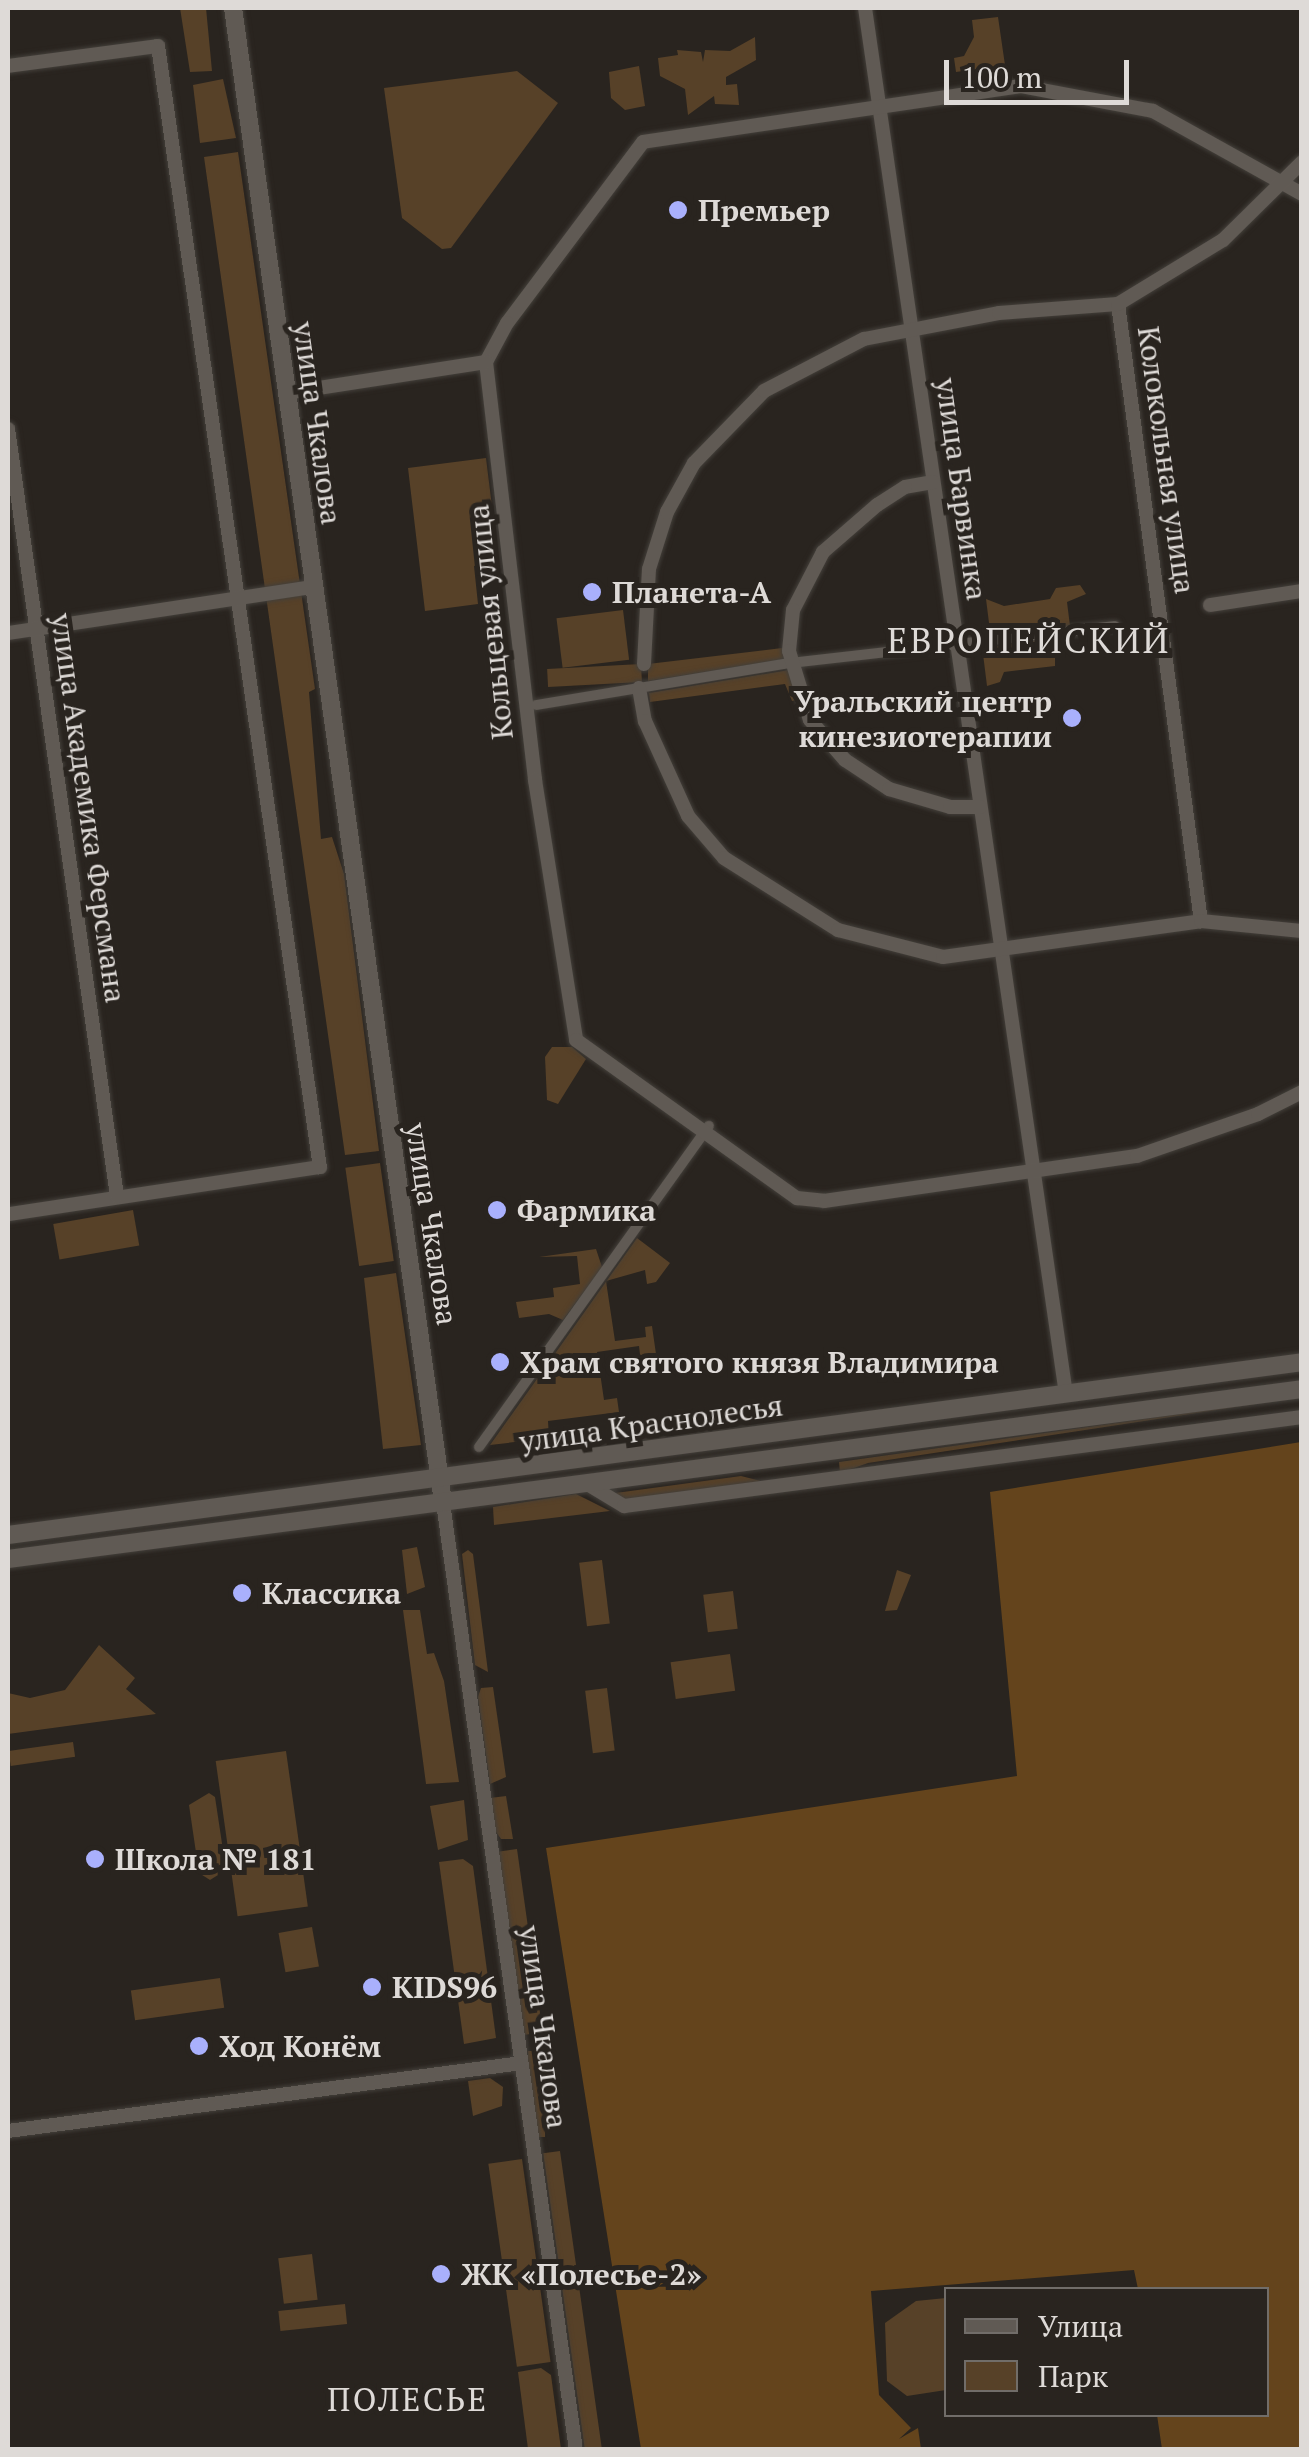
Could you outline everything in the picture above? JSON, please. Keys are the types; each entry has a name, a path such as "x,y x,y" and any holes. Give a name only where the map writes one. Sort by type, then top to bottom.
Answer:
{"street":[{"name":"улица Чкалова","path":"233,8 576,2450"},
{"name":"улица Барвинка","path":"865,8 1066,1394"},
{"path":"8,66 158,46 320,1166 8,1214"},
{"path":"286,393 486,362 507,322 643,142 1021,86 1152,110 1302,194"},
{"name":"Колокольная улица","path":"644,664 649,569 667,512 694,463 764,392 814,360 864,339 999,313 1118,304 1223,240 1302,162"},
{"name":"Колокольная улица","path":"1118,304 1201,921"},
{"name":"Кольцевая улица","path":"486,362 535,780 576,1040 708,1129 797,1198 824,1201 1137,1156 1302,1092"},
{"name":"улица Академика Ферсмана","path":"8,429 117,1196"},
{"path":"933,482 905,487 877,504 822,552 793,610 791,664 810,720 864,775 922,799 980,807"},
{"path":"8,633 313,587"},
{"path":"1210,605 1302,592"},
{"path":"536,705 791,664 1115,626"},
{"path":"639,688 645,721 688,816 724,858 776,896 838,930 943,957 1002,952 1201,921 1302,931"},
{"path":"478,1448 708,1129"},
{"name":"улица Краснолесья","path":"8,1535 1302,1362"},
{"name":"улица Краснолесья","path":"8,1559 1302,1389"},
{"name":"улица Краснолесья","path":"584,1482 624,1506 1302,1417"},
{"path":"8,2131 522,2063"}],"green space":[{"path":"180,8 206,8 212,71 190,72"},
{"path":"998,17 1005,65 956,72 954,58 964,56 974,37 972,20"},
{"path":"755,37 756,60 726,77 726,85 737,84 739,105 715,104 714,96 688,115 685,89 660,76 658,58 678,55 677,50 701,52 703,62 705,50 730,51"},
{"path":"639,66 645,106 625,110 611,98 609,72"},
{"path":"517,71 558,103 451,248 442,249 402,218 384,88"},
{"path":"223,79 236,138 200,143 193,85"},
{"path":"238,152 315,689 309,692 321,839 332,837 344,874 379,1151 345,1155 204,157"},
{"path":"486,458 499,563 474,566 478,604 425,611 408,468"},
{"path":"1080,585 1086,594 1067,602 1070,626 996,636 990,631 986,599 1004,606 1050,599 1056,588"},
{"path":"623,610 629,660 563,668 556,618"},
{"path":"1072,636 1074,651 1055,654 1055,666 1004,672 1000,682 987,686 983,654 999,645"},
{"path":"782,648 784,659 648,681 648,664"},
{"path":"641,664 642,682 548,687 547,669"},
{"path":"789,670 797,700 792,701 785,684 650,702 649,693"},
{"path":"552,1047 572,1047 586,1059 558,1104 547,1100 545,1057"},
{"path":"380,1163 394,1261 359,1266 345,1168"},
{"path":"133,1210 139,1245 59,1260 53,1224"},
{"path":"637,1238 670,1263 656,1282 647,1284 645,1270 607,1281"},
{"path":"596,1249 602,1267 563,1320 549,1314 519,1318 516,1302 554,1297 553,1288 580,1284 577,1256 539,1257"},
{"path":"396,1273 421,1445 383,1449 364,1278"},
{"path":"606,1282 615,1341 646,1337 645,1327 652,1326 657,1361 641,1363 639,1346 597,1352 604,1400 617,1398 619,1412 548,1421 549,1438 490,1445"},
{"path":"1301,1397 868,1463 840,1473 839,1462"},
{"path":"741,1476 769,1483 628,1502 608,1494"},
{"path":"576,1494 610,1511 494,1525 493,1507"},
{"path":"417,1547 425,1587 407,1594 402,1550"},
{"path":"468,1550 473,1554 488,1672 475,1665 462,1554"},
{"path":"602,1560 610,1624 587,1626 579,1563"},
{"path":"897,1570 911,1575 897,1610 885,1611"},
{"path":"733,1591 738,1629 708,1632 703,1595"},
{"path":"403,1610 420,1610 427,1654 434,1653 444,1681 459,1782 426,1784"},
{"path":"99,1645 135,1678 126,1689 156,1714 8,1734 8,1693 30,1698 65,1690"},
{"path":"730,1654 735,1691 676,1699 671,1662"},
{"path":"493,1687 506,1777 490,1784 478,1697 481,1688"},
{"path":"607,1688 615,1751 593,1753 585,1691"},
{"path":"73,1742 75,1757 11,1766 9,1751"},
{"path":"286,1751 308,1906 238,1916 216,1761"},
{"path":"209,1793 215,1797 226,1870 210,1880 199,1873 189,1805"},
{"path":"506,1796 513,1839 501,1839 494,1829 490,1798"},
{"path":"464,1800 468,1840 438,1850 430,1806"},
{"path":"517,1849 543,2032 520,2035 494,1852"},
{"path":"463,1859 473,1866 496,2038 464,2044 439,1862"},
{"path":"312,1927 319,1966 285,1972 279,1933"},
{"path":"220,1978 224,2008 135,2020 131,1991"},
{"path":"528,2051 545,2051 545,2137 528,2137"},
{"path":"490,2078 503,2087 502,2106 473,2116 468,2081"},
{"path":"560,2151 602,2449 585,2450 543,2153"},
{"path":"522,2159 551,2362 517,2367 488,2164"},
{"path":"312,2254 318,2300 284,2304 278,2258"},
{"path":"944,2298 944,2390 907,2396 887,2381 885,2323 916,2301"},
{"path":"345,2304 347,2324 280,2331 278,2311"},
{"path":"541,2368 551,2375 561,2449 528,2449 518,2372"}],"shaded area":[{"path":"1301,1442 1301,2449 1162,2449 1157,2417 1269,2417 1269,2287 1138,2287 1134,2270 871,2291 879,2395 911,2428 899,2439 918,2428 921,2449 641,2449 546,1848 1017,1776 990,1492"}],"place":[{"name":"Премьер","path":"678,210"},
{"name":"Планета-А","path":"592,592"},
{"name":"Уральский центр кинезиотерапии","path":"1072,718"},
{"name":"Фармика","path":"497,1210"},
{"name":"Храм святого князя Владимира","path":"500,1362"},
{"name":"Классика","path":"242,1593"},
{"name":"Школа № 181","path":"95,1859"},
{"name":"KIDS96","path":"372,1987"},
{"name":"Ход Конём","path":"199,2046"},
{"name":"ЖК «Полесье-2»","path":"441,2274"}],"district":[{"name":"ЕВРОПЕЙСКИЙ","path":"1029,640"},
{"name":"ПОЛЕСЬЕ","path":"408,2399"}]}
